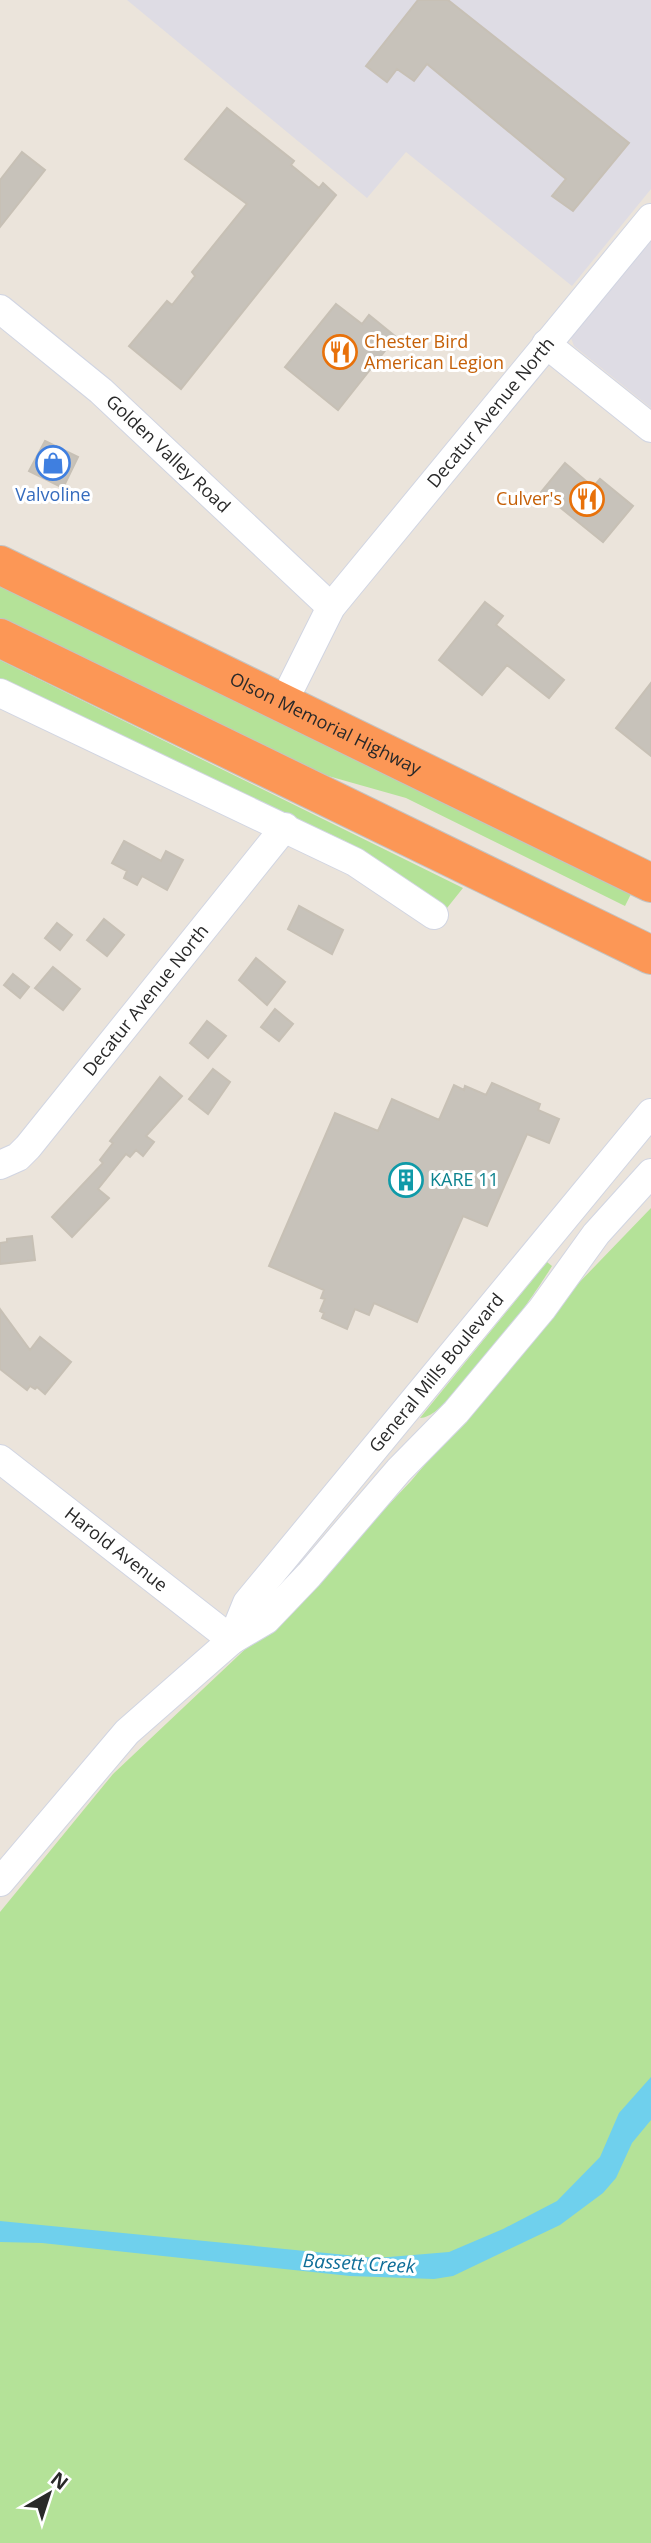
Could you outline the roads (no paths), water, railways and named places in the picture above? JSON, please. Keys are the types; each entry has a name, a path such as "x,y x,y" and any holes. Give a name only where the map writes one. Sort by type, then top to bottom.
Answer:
{"highway":[{"name":"Olson Memorial Highway","path":"0,565 651,883"},
{"path":"0,638 651,955"},
{"path":"439,853 508,905 651,976"}],"street":[{"name":"Decatur Avenue North","path":"283,703 331,607 651,218"},
{"name":"Golden Valley Road","path":"0,309 101,391 331,607"},
{"path":"547,344 651,428"},
{"path":"0,693 355,862 434,915"},
{"name":"Decatur Avenue North","path":"0,1166 18,1157 28,1147 285,827"},
{"name":"General Mills Boulevard","path":"232,1640 247,1603 651,1113"},
{"name":"General Mills Boulevard","path":"0,1882 110,1750 153,1708 232,1640 266,1620 309,1575 399,1470 456,1412 542,1309 596,1234 651,1173"},
{"name":"Harold Avenue","path":"0,1459 232,1640"}],"water":[{"name":"Bassett Creek","path":"651,2077 651,2120 632,2143 616,2178 603,2193 560,2225 453,2276 434,2279 350,2276 42,2243 0,2242 0,2221 377,2258 449,2252 503,2229 557,2201 600,2157 619,2113"}],"place":[{"name":"Chester Bird American Legion","path":"340,352"},
{"name":"Valvoline","path":"53,463"},
{"name":"Culver's","path":"587,499"},
{"name":"KARE 11","path":"406,1180"}]}
